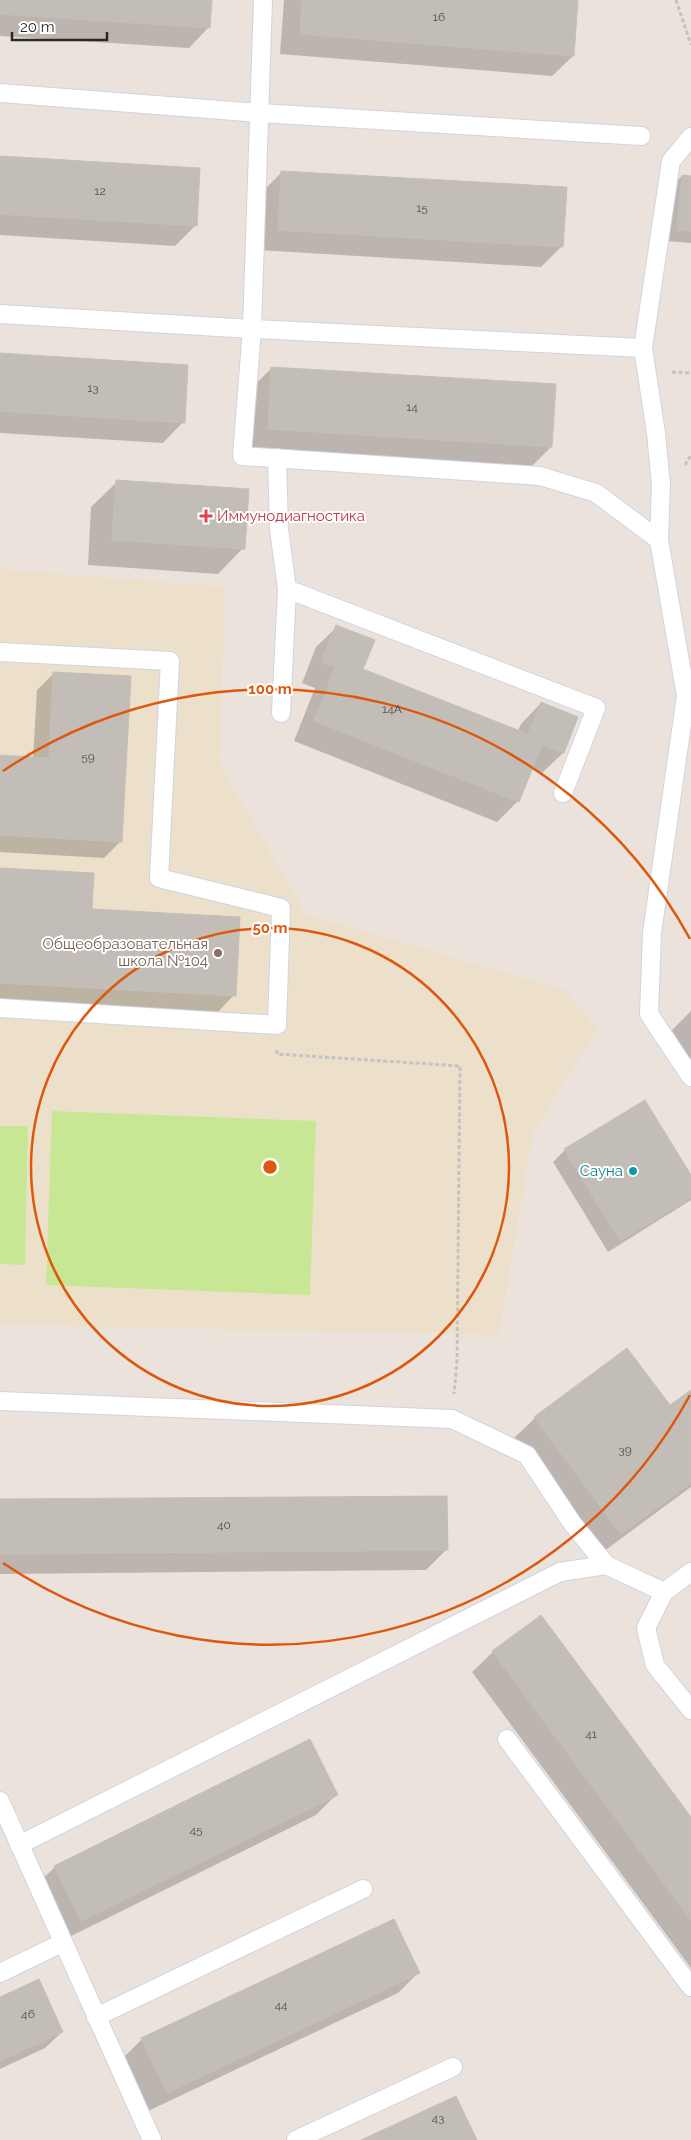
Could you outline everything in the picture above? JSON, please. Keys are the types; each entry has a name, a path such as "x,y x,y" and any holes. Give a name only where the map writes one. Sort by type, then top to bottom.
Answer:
{"lane":[{"path":"263,0 252,329 242,456 540,476 596,493 659,540"},
{"path":"0,92 260,113 641,136"},
{"path":"691,137 671,161 643,348 656,433 661,485 659,540 686,696 652,933 649,1014 691,1076"},
{"path":"0,314 252,329 643,348"},
{"path":"277,458 279,529 287,588 281,713"},
{"path":"287,588 596,708 563,793"},
{"path":"0,652 170,661 159,878 281,908 277,1025 0,1008"},
{"path":"0,1401 452,1419 527,1455 572,1523 606,1565 664,1592"},
{"path":"20,1845 560,1572 606,1565"},
{"path":"691,1572 664,1592 646,1628 655,1665 691,1710"},
{"path":"507,1739 691,1987"},
{"path":"0,1801 149,2139"},
{"path":"96,2017 363,1889"},
{"path":"0,1973 62,1943"},
{"path":"296,2140 453,2067"}],"path":[{"path":"676,0 691,45"},
{"path":"277,1025 277,1054 460,1066 458,1360 452,1419"}],"shaded area":[{"name":"Общеобразовательная школа №104","path":"0,569 225,587 219,763 306,914 567,991 597,1029 533,1133 499,1335 0,1325"}],"green space":[{"path":"52,1111 316,1121 310,1295 46,1285"},
{"path":"0,1126 28,1126 25,1265 0,1264"}],"building":[{"path":"0,0 212,0 210,28 0,14"},
{"path":"302,0 578,0 574,56 300,34"},
{"path":"0,156 200,168 197,226 0,214"},
{"path":"281,171 567,187 563,247 278,230"},
{"path":"682,175 691,176 691,231 677,230"},
{"path":"0,353 188,365 185,423 0,411"},
{"path":"271,367 556,384 552,447 268,429"},
{"path":"116,480 249,489 245,549 112,540"},
{"path":"336,625 375,640 363,669 528,734 541,702 578,717 564,753 542,745 519,802 314,721 335,668 321,662"},
{"path":"53,672 131,676 122,842 0,835 0,755 49,758"},
{"name":"Общеобразовательная школа №104","path":"0,868 94,873 92,909 240,917 236,996 0,983"},
{"name":"Сауна","path":"645,1100 691,1175 691,1198 620,1241 564,1149"},
{"path":"627,1348 670,1405 691,1390 691,1483 621,1534 534,1417"},
{"path":"447,1496 448,1550 0,1554 0,1499"},
{"path":"541,1615 691,1817 691,1920 492,1651"},
{"path":"310,1739 338,1795 81,1921 54,1866"},
{"path":"394,1919 420,1973 167,2093 141,2038"},
{"path":"39,1979 63,2032 0,2061 0,1997"},
{"path":"456,2096 477,2140 361,2140"}],"place":[{"name":"Иммунодиагностика","path":"206,516"},
{"name":"Общеобразовательная школа №104","path":"218,953"},
{"name":"Сауна","path":"633,1171"}]}
